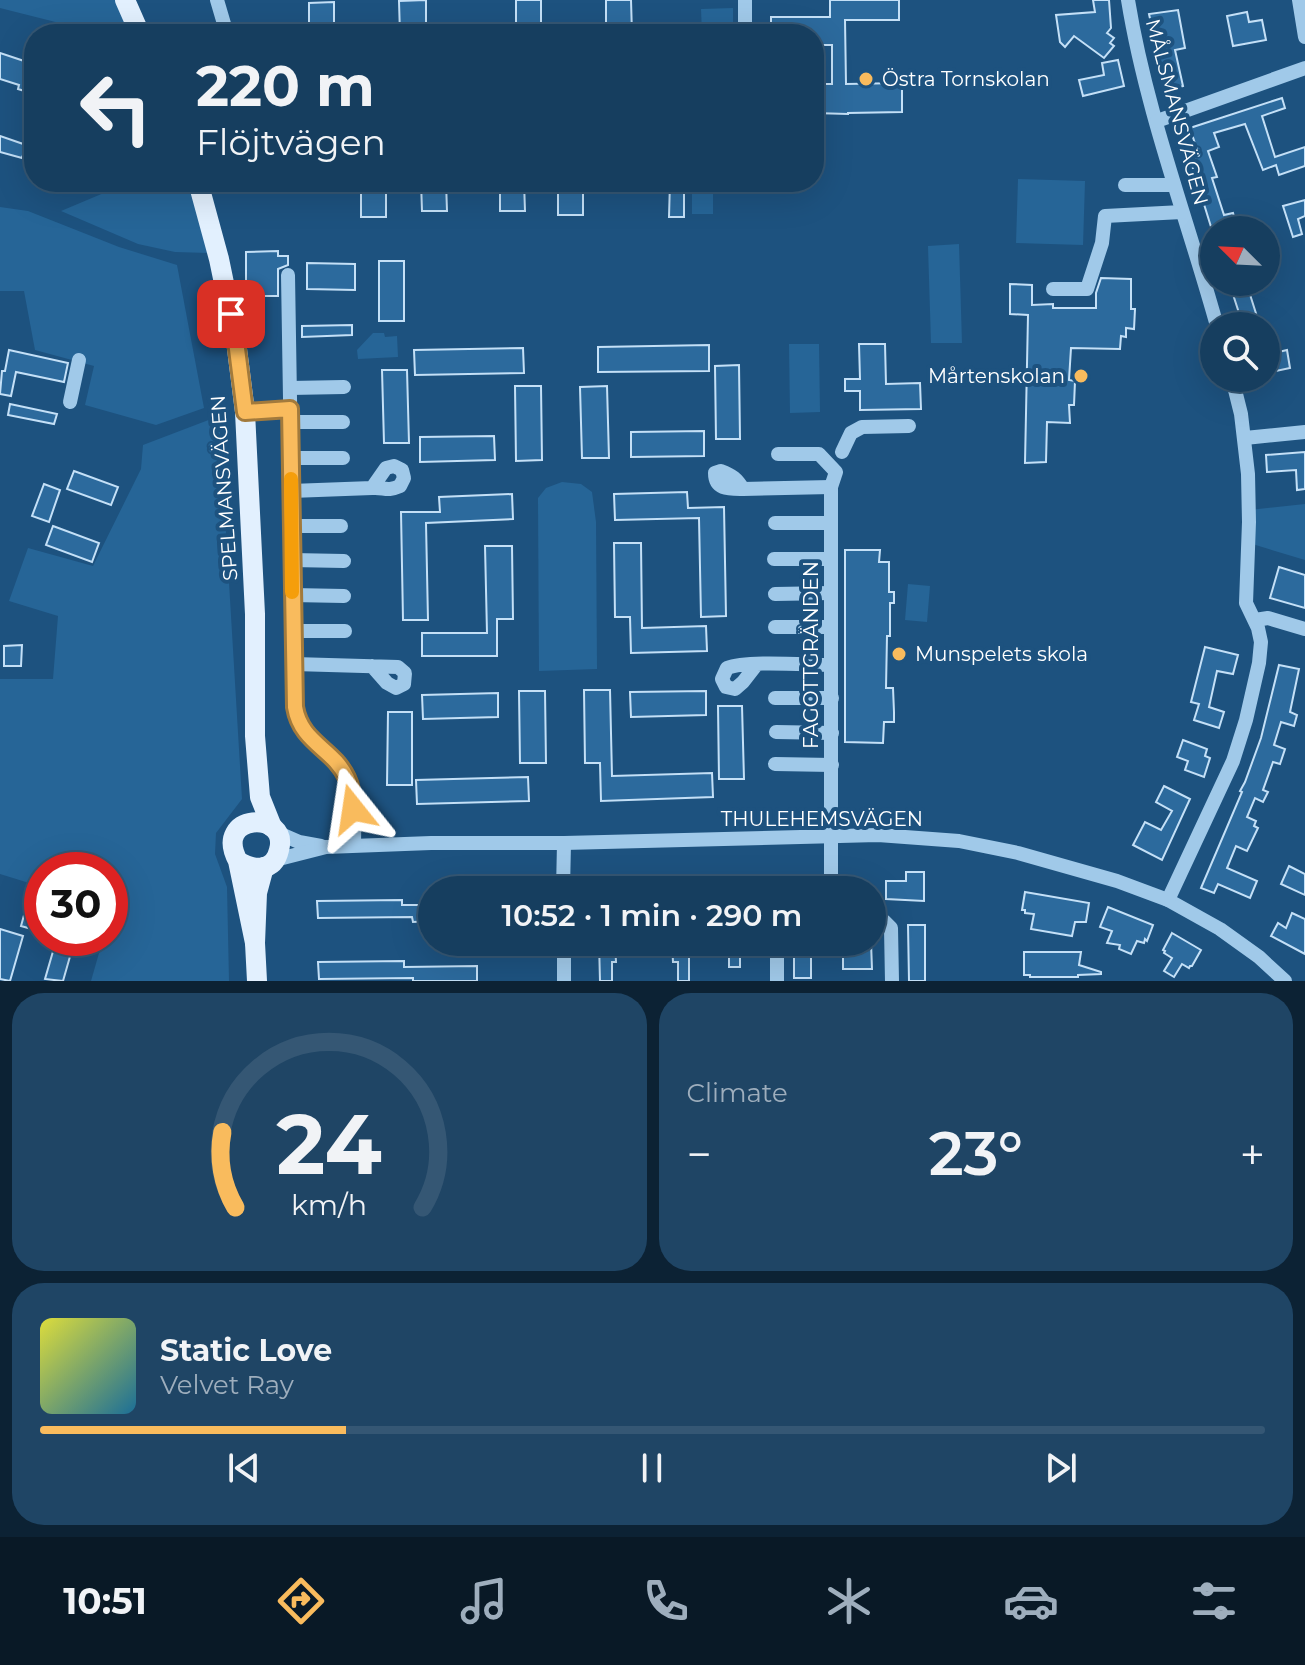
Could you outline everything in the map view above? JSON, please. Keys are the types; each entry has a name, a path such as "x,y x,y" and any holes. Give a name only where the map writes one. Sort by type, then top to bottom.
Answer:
{"main road":[{"path":"125,0 136,24"},
{"name":"SPELMANSVÄGEN","path":"201,192 236,341 245,412 255,614 253,706 260,797 280,841 279,851 257,893 257,981"},
{"name":"SPELMANSVÄGEN","path":"255,943 233,842 237,830 250,822 260,797"},
{"path":"250,822 257,821 274,829"},
{"path":"238,861 256,869 270,864"}],"street":[{"path":"217,0 224,24"},
{"path":"745,0 745,24"},
{"name":"MÅLSMANSVÄGEN","path":"1128,0 1136,48 1213,312"},
{"path":"1299,0 1305,37"},
{"path":"1157,121 1305,68"},
{"path":"1125,185 1174,185"},
{"path":"1053,289 1087,289 1102,243 1105,216 1182,212"},
{"path":"288,275 295,707 297,722 334,760 349,781 354,845"},
{"path":"70,402 79,360"},
{"path":"290,388 344,387"},
{"path":"1168,900 1233,761 1256,681 1260,652 1261,642 1255,620 1246,603 1249,510 1245,438 1235,392"},
{"path":"245,412 343,422"},
{"path":"842,452 851,433 862,427 909,426"},
{"path":"1245,438 1305,432"},
{"name":"FAGOTTGRÄNDEN","path":"778,454 819,454 836,472 831,487 831,876"},
{"path":"291,458 343,458"},
{"path":"743,489 831,487"},
{"path":"291,491 372,488"},
{"path":"775,523 831,523"},
{"path":"291,526 341,526"},
{"path":"774,559 831,559"},
{"path":"292,560 344,561"},
{"path":"775,594 831,593"},
{"path":"292,595 344,596"},
{"path":"1255,620 1268,618 1305,629"},
{"path":"775,627 831,627"},
{"path":"293,631 345,631"},
{"path":"294,664 372,666"},
{"path":"757,664 831,665"},
{"path":"775,698 832,698"},
{"path":"776,732 832,733"},
{"path":"775,764 832,765"},
{"name":"THULEHEMSVÄGEN","path":"274,829 299,842 326,847"},
{"name":"THULEHEMSVÄGEN","path":"270,864 326,847 354,845 878,835 959,841 1018,853 1117,881 1168,900 1220,929 1259,957 1285,981"},
{"path":"563,876 564,843"},
{"path":"886,923 891,928 892,981"},
{"path":"564,956 564,981"},
{"path":"777,956 777,981"}],"shaded area":[{"path":"0,0 118,0 130,24 63,24 0,8"},
{"path":"733,8 733,24 702,24 701,9"},
{"path":"1018,179 1085,181 1083,245 1016,243"},
{"path":"106,192 195,192 209,253 175,252 138,244 61,211"},
{"path":"692,192 713,192 713,214 692,214"},
{"path":"0,207 28,211 119,247 177,265 204,408 156,425 85,405 94,366 35,350 24,291 0,291"},
{"path":"959,244 962,343 931,343 928,246"},
{"path":"373,333 384,333 385,337 397,336 398,357 358,359 357,350"},
{"path":"789,344 819,344 820,412 790,413"},
{"path":"219,416 242,799 216,833 215,854 227,887 229,981 91,981 98,956 128,956 128,852 24,852 24,881 0,874 0,679 53,679 58,616 9,601 28,548 93,566 141,469 143,445"},
{"path":"562,482 581,484 592,492 596,522 597,669 539,671 538,498 546,488"},
{"path":"1305,504 1305,560 1249,543 1249,510"},
{"path":"908,584 930,586 927,622 905,620"}],"building":[{"path":"426,0 426,24 400,24 399,1"},
{"path":"516,0 541,0 541,24 516,24"},
{"path":"606,0 631,0 632,24 606,24"},
{"path":"830,0 899,0 899,20 845,20 846,84 902,83 902,112 824,113 824,84 832,84 832,45 824,45 824,24 771,24 771,17 830,17"},
{"path":"1093,0 1109,0 1111,28 1107,33 1114,38 1110,43 1114,46 1104,58 1074,36 1065,47 1060,42 1056,15 1095,12"},
{"path":"334,2 334,24 309,24 309,3"},
{"path":"1178,10 1185,48 1175,50 1183,86 1166,91 1149,14"},
{"path":"1247,12 1249,22 1262,20 1266,40 1233,46 1227,16"},
{"path":"0,53 24,61 24,91 18,89 19,85 0,79"},
{"path":"1118,60 1124,86 1083,96 1079,80 1104,75 1102,63"},
{"path":"1282,98 1285,108 1262,116 1275,157 1305,147 1305,166 1279,175 1276,165 1263,170 1245,124 1214,133 1219,147 1208,151 1217,177 1212,178 1224,215 1233,213 1234,216 1208,216 1190,159 1199,156 1190,128"},
{"path":"0,136 24,144 22,158 0,152"},
{"path":"361,192 386,192 386,217 361,217"},
{"path":"421,192 446,192 447,211 422,211"},
{"path":"500,192 524,192 525,211 500,211"},
{"path":"558,192 583,192 583,215 558,215"},
{"path":"670,192 684,192 684,217 669,217"},
{"path":"1305,200 1305,216 1298,219 1302,234 1293,237 1283,206"},
{"path":"278,251 278,256 288,256 288,265 278,269 278,296 257,296 252,302 246,297 246,252"},
{"path":"379,261 404,261 404,321 379,321"},
{"path":"307,263 355,264 355,290 307,289"},
{"path":"1101,278 1131,279 1134,329 1126,328 1126,337 1121,336 1120,349 1071,348 1069,380 1075,381 1074,405 1069,405 1070,423 1047,422 1046,462 1025,463 1028,315 1010,314 1010,284 1032,285 1032,305 1096,308 1096,293"},
{"path":"1234,296 1250,296 1256,312 1239,312"},
{"path":"352,325 352,335 302,337 302,326"},
{"path":"859,344 885,344 886,384 920,383 921,409 860,410 860,391 845,391 845,379 860,379"},
{"path":"709,345 709,371 598,372 598,347"},
{"path":"523,348 524,373 415,375 414,350"},
{"path":"9,350 68,363 64,382 16,372 11,396 0,394 2,371 5,371"},
{"path":"1287,350 1290,368 1280,370 1280,352"},
{"path":"739,365 740,439 716,439 715,366"},
{"path":"382,370 407,370 409,443 384,443"},
{"path":"515,386 541,386 542,460 516,461"},
{"path":"607,386 609,458 582,458 580,387"},
{"path":"10,404 57,414 54,424 8,415"},
{"path":"704,431 704,456 631,457 631,432"},
{"path":"494,436 495,460 420,462 420,437"},
{"path":"1305,452 1305,489 1297,490 1296,470 1267,472 1266,455"},
{"path":"74,471 118,487 111,505 67,489"},
{"path":"44,484 60,490 49,522 32,516"},
{"path":"687,492 688,508 724,507 726,616 701,617 699,518 615,520 614,494"},
{"path":"512,494 513,519 426,523 428,620 403,620 401,512 440,512 439,497"},
{"path":"53,526 99,543 92,562 46,545"},
{"path":"614,543 641,543 642,628 706,626 707,651 631,653 630,617 615,617"},
{"path":"485,546 512,546 513,619 497,619 497,656 422,656 422,633 487,633"},
{"name":"Munspelets skola","path":"845,550 880,550 879,562 889,562 889,592 894,592 894,603 890,603 886,688 893,688 894,722 884,722 883,743 845,742"},
{"path":"1279,567 1305,575 1305,608 1270,598"},
{"path":"22,645 21,666 4,666 4,646"},
{"path":"1205,647 1238,655 1233,674 1217,671 1209,707 1224,712 1219,728 1194,720 1199,704 1191,702"},
{"path":"1279,665 1299,669 1290,712 1297,715 1294,726 1281,722 1274,745 1285,749 1280,764 1273,762 1263,790 1268,792 1263,802 1255,798 1247,817 1256,821 1254,826 1258,828 1247,851 1236,846 1227,868 1257,881 1250,898 1218,884 1214,893 1201,888 1242,792 1261,738"},
{"path":"584,690 610,690 612,776 712,773 713,797 601,801 600,763 585,763"},
{"path":"519,691 545,691 546,763 520,763"},
{"path":"706,691 706,715 631,717 630,692"},
{"path":"498,693 498,717 423,719 422,695"},
{"path":"718,706 742,706 744,779 719,779"},
{"path":"388,712 412,712 412,785 387,785"},
{"path":"1183,740 1207,749 1205,756 1210,758 1204,777 1185,770 1188,761 1177,757"},
{"path":"528,777 529,801 417,804 416,780"},
{"path":"1164,786 1190,799 1162,860 1133,845 1145,822 1161,830 1172,811 1156,802"},
{"path":"1289,866 1305,874 1305,895 1281,884"},
{"path":"906,872 924,872 924,901 886,899 886,881 906,881"},
{"path":"1025,892 1089,903 1086,922 1075,922 1072,936 1031,929 1034,914 1022,910"},
{"path":"402,900 402,905 418,905 418,922 413,922 412,917 318,918 317,901"},
{"path":"1108,907 1153,925 1147,941 1137,941 1131,954 1119,949 1120,945 1107,943 1112,931 1100,927"},
{"path":"1292,913 1305,919 1305,954 1271,936 1278,923 1286,928"},
{"path":"908,925 925,925 925,981 909,981"},
{"path":"0,929 23,936 10,981 0,979"},
{"path":"1172,933 1201,950 1192,966 1189,968 1182,964 1174,977 1164,971 1172,958 1163,950"},
{"path":"1024,952 1081,952 1079,965 1101,974 1030,977 1024,975"},
{"path":"52,956 70,956 63,981 45,979"},
{"path":"599,956 616,956 616,962 612,962 612,981 600,981"},
{"path":"673,956 689,956 689,981 678,981 678,962 673,962"},
{"path":"729,956 740,956 740,967 729,967"},
{"path":"794,956 811,956 811,978 794,978"},
{"path":"843,956 872,956 872,969 843,969"},
{"path":"404,961 404,967 477,966 477,981 319,979 318,962"}],"slow traffic":[{"path":"291,479 292,592"}],"place":[{"name":"Östra Tornskolan","path":"866,79"},
{"name":"Mårtenskolan","path":"1081,376"},
{"name":"Munspelets skola","path":"899,654"}],"route":[{"path":"231,314 245,412 290,409 297,722 345,773 353,809"}]}
